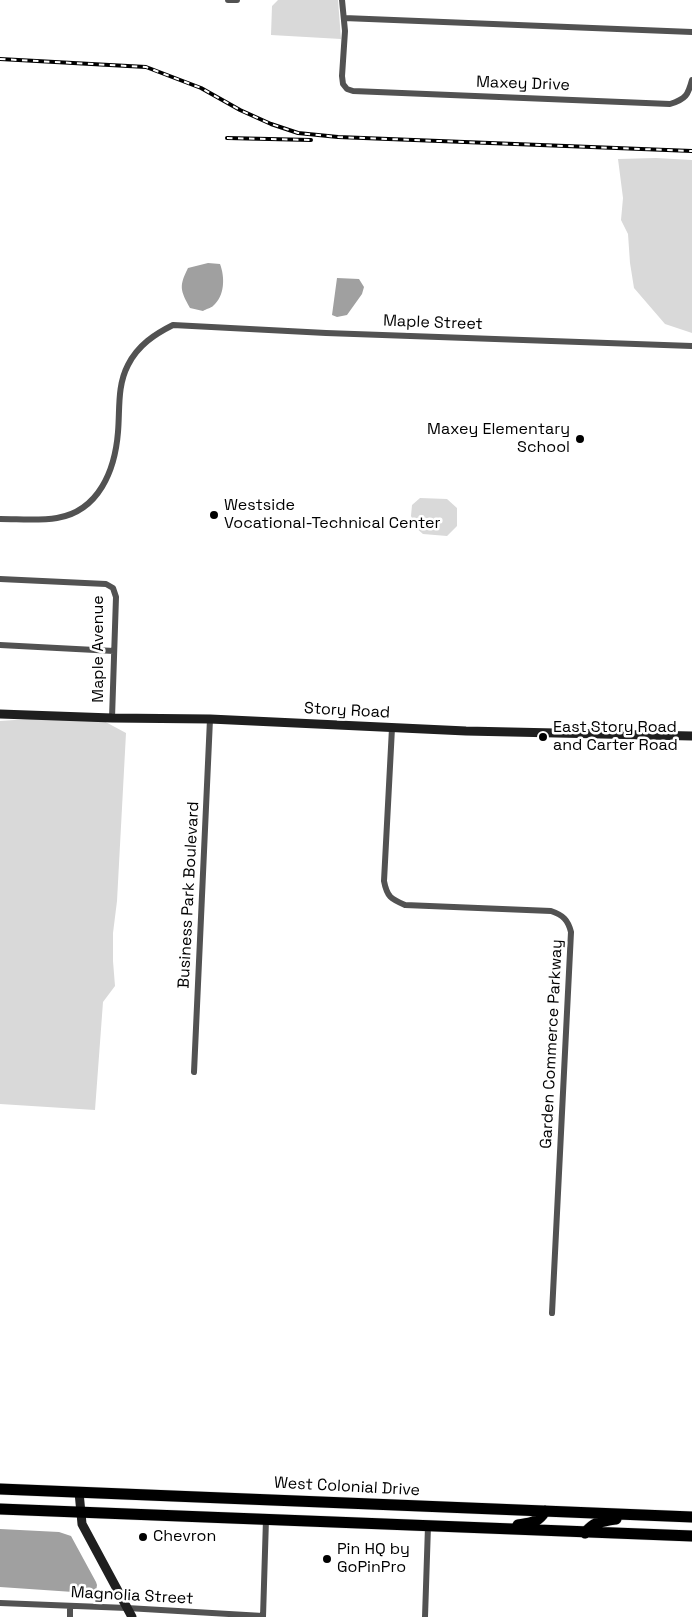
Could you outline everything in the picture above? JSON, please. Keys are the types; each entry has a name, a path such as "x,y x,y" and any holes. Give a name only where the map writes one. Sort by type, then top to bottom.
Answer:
{"highway":[{"name":"West Colonial Drive","path":"0,1489 692,1517"},
{"path":"266,1519 271,1512 279,1508 302,1504 337,1504"},
{"path":"0,1509 692,1536"},
{"path":"496,1529 536,1522 545,1512"},
{"path":"585,1533 590,1526 597,1522 650,1515"}],"street":[{"path":"228,0 237,0"},
{"path":"342,0 344,18 692,32"},
{"name":"Maxey Drive","path":"344,18 342,76 343,84 353,92 670,104 682,100 688,93 692,80"},
{"name":"Maple Street","path":"0,519 58,518 83,509 99,494 109,475 114,456 118,433 119,391 128,365 142,345 159,332 173,325 326,333 692,346"},
{"name":"Maple Avenue","path":"0,578 106,584 113,588 116,596 112,718"},
{"path":"0,645 114,651"},
{"name":"Story Road","path":"0,714 210,719 392,728 692,736"},
{"name":"Business Park Boulevard","path":"194,1072 210,719"},
{"name":"Garden Commerce Parkway","path":"392,728 384,881 386,893 393,900 405,905 551,911 562,915 572,932 552,1313"},
{"path":"79,1492 82,1524 132,1617"},
{"path":"263,1617 266,1519"},
{"path":"425,1617 428,1526"},
{"name":"Magnolia Street","path":"0,1603 127,1608 263,1617"},
{"path":"70,1606 70,1617"}],"shaded area":[{"path":"278,0 338,0 341,39 271,35 272,6"},
{"path":"656,158 692,160 692,333 665,324 634,288 628,234 621,220 623,198 618,159"},
{"path":"208,263 220,264 223,286 220,297 213,306 203,311 190,308 182,288 185,274 188,268"},
{"path":"337,278 359,279 364,287 362,294 347,315 337,317 332,315"},
{"path":"420,498 447,499 457,508 457,526 447,536 423,534 415,527 411,516 412,505"},
{"path":"100,719 126,733 117,901 113,933 115,986 103,1002 95,1110 0,1104 0,721"},
{"path":"0,1529 59,1532 71,1536 96,1582 96,1591 88,1593 0,1587"}],"railway":[{"path":"0,59 146,67 201,88 240,110 271,124 298,133 338,137 692,151"},
{"path":"227,138 311,140"}],"place":[{"name":"Maxey Elementary School","path":"580,439"},
{"name":"Westside Vocational-Technical Center","path":"214,515"},
{"name":"East Story Road and Carter Road","path":"543,737"},
{"name":"Chevron","path":"143,1537"},
{"name":"Pin HQ by GoPinPro","path":"327,1559"}]}
